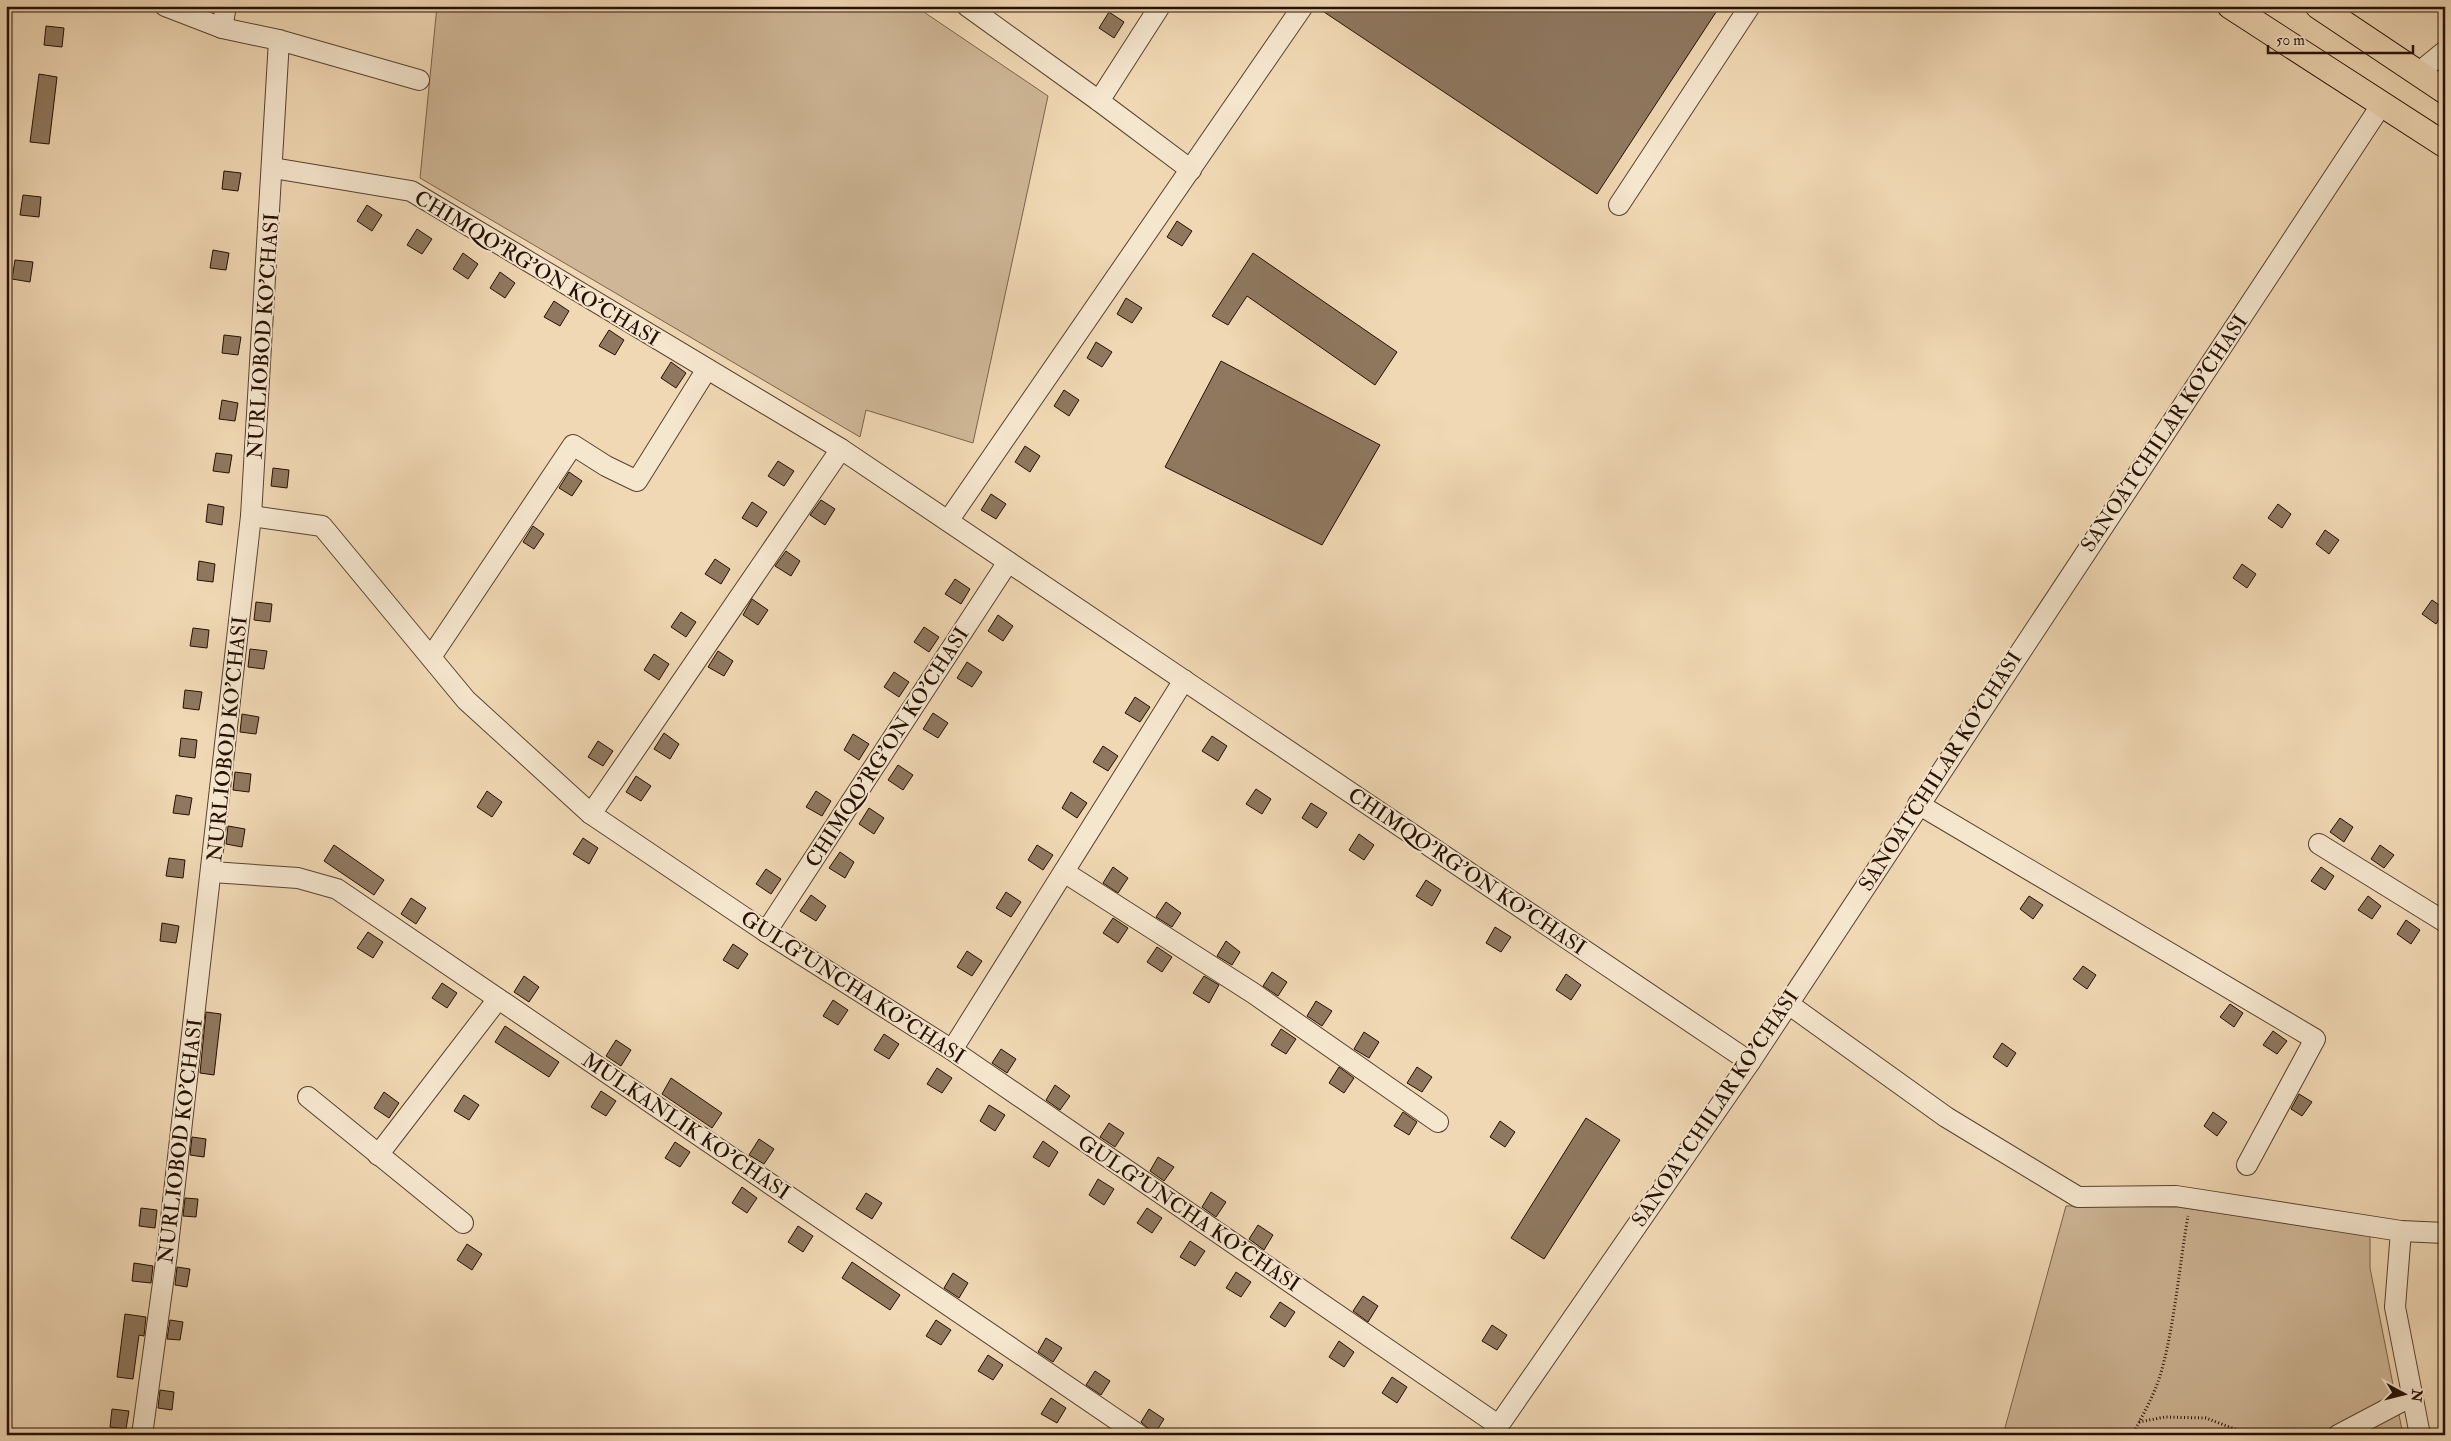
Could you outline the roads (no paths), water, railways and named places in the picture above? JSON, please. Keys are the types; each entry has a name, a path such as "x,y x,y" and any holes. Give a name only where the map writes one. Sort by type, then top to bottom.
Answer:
{"main road":[{"path":"2230,6 2445,145"},
{"path":"2318,6 2343,14 2418,73 2445,91"}],"street":[{"path":"165,6 222,28 279,40 419,80"},
{"path":"222,28 226,6"},
{"path":"967,6 1099,100 1191,170"},
{"path":"1099,100 1160,6"},
{"path":"948,521 1303,6"},
{"path":"1619,205 1750,6"},
{"name":"NURLIOBOD KO'CHASI","path":"142,1435 167,1254 212,872 251,516 273,168 279,40"},
{"path":"2418,73 2445,51"},
{"name":"SANOATCHILAR KO'CHASI","path":"1495,1430 1750,1062 1918,804 2382,104"},
{"name":"CHIMQO'RG'ON KO'CHASI","path":"273,168 411,191 841,449 1750,1062"},
{"path":"430,657 573,445 606,466 636,481 707,369"},
{"path":"591,814 841,449"},
{"name":"GULG'UNCHA KO'CHASI","path":"251,516 322,526 466,700 591,814 766,932 952,1050 1495,1430"},
{"name":"CHIMQO'RG'ON KO'CHASI","path":"766,932 1008,562"},
{"path":"952,1050 1184,680"},
{"path":"1918,804 2315,1039 2247,1165"},
{"path":"2319,844 2445,922"},
{"name":"MULKANLIK KO'CHASI","path":"212,872 298,878 337,889 1139,1435"},
{"path":"1064,872 1253,993 1438,1122"},
{"path":"378,1155 498,999"},
{"path":"1787,1003 1946,1117 2078,1197 2176,1196 2401,1231 2445,1233"},
{"path":"308,1098 463,1223"},
{"path":"2401,1231 2394,1306 2420,1435"},
{"path":"2338,1435 2412,1396"}]}
